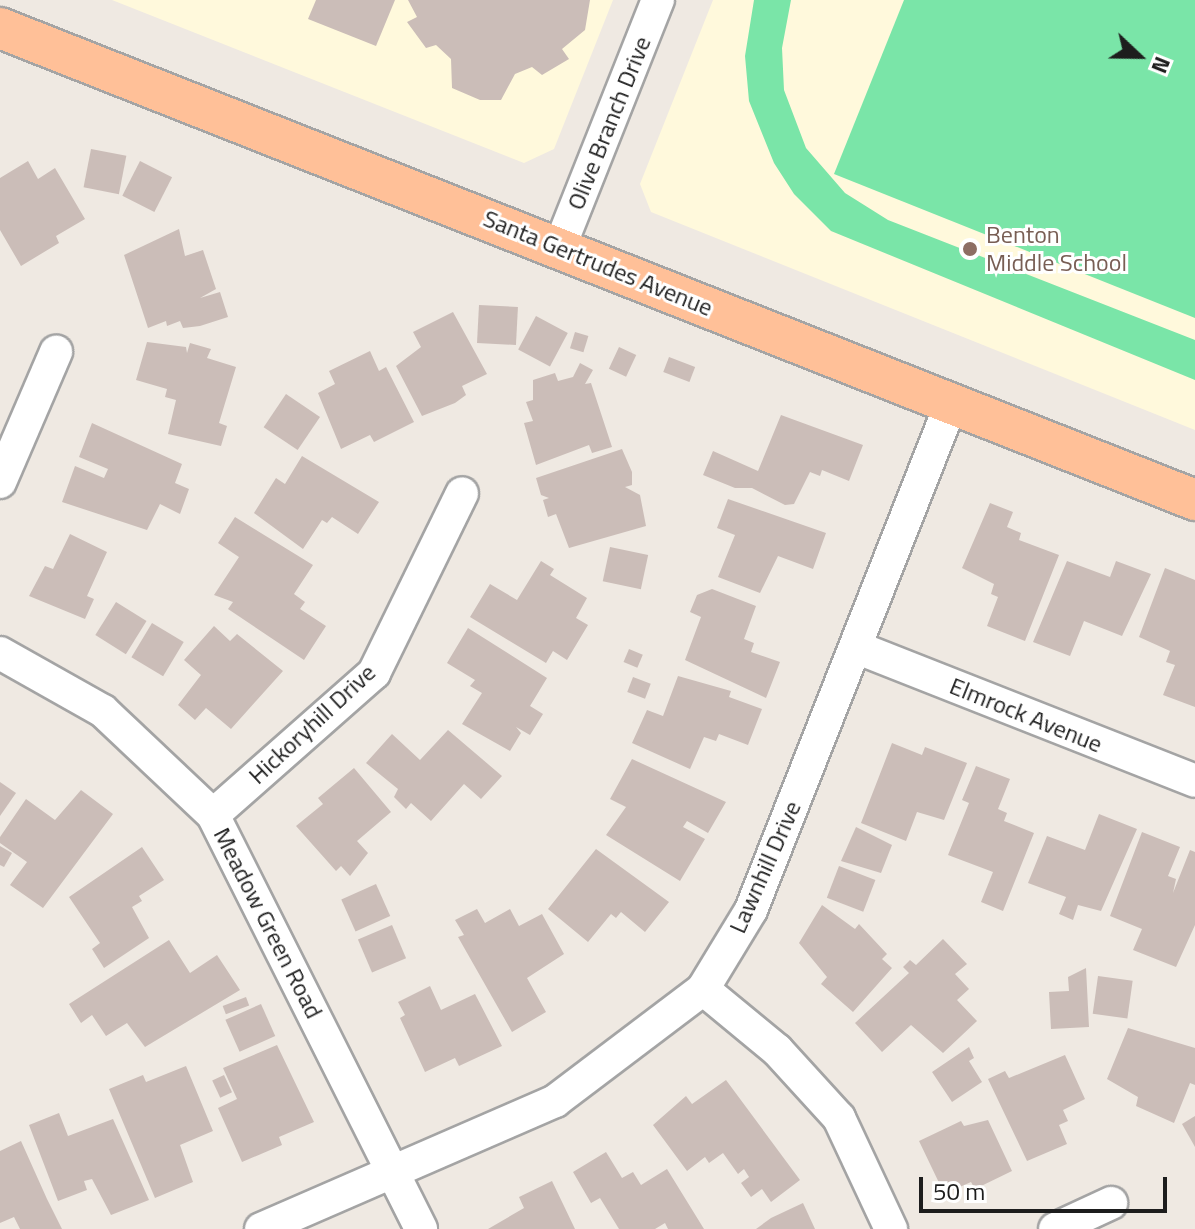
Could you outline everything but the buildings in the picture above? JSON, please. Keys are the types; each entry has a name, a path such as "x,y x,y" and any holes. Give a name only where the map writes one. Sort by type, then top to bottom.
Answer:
{"main road":[{"name":"Santa Gertrudes Avenue","path":"0,28 560,246 1195,500"}],"street":[{"name":"Olive Branch Drive","path":"560,246 658,0"},
{"path":"0,482 56,352"},
{"name":"Lawnhill Drive","path":"261,1229 555,1101 703,989 751,910 858,648 951,404"},
{"name":"Hickoryhill Drive","path":"213,815 374,673 462,493"},
{"name":"Elmrock Avenue","path":"858,648 1195,781"},
{"name":"Meadow Green Road","path":"0,653 103,711 213,815 421,1229"},
{"path":"703,989 777,1050 839,1118 891,1229"},
{"path":"1055,1229 1111,1203"}],"shaded area":[{"path":"112,0 613,0 554,149 524,163"},
{"name":"Benton Middle School","path":"713,0 1195,0 1195,430 651,212 640,184"}],"green space":[{"path":"754,0 791,0 782,48 784,90 806,148 845,193 888,220 1195,340 1195,380 831,231 794,194 774,163 749,101 745,56"},
{"path":"904,0 1195,0 1195,318 834,174"}],"place":[{"name":"Benton Middle School","path":"970,249"}]}
